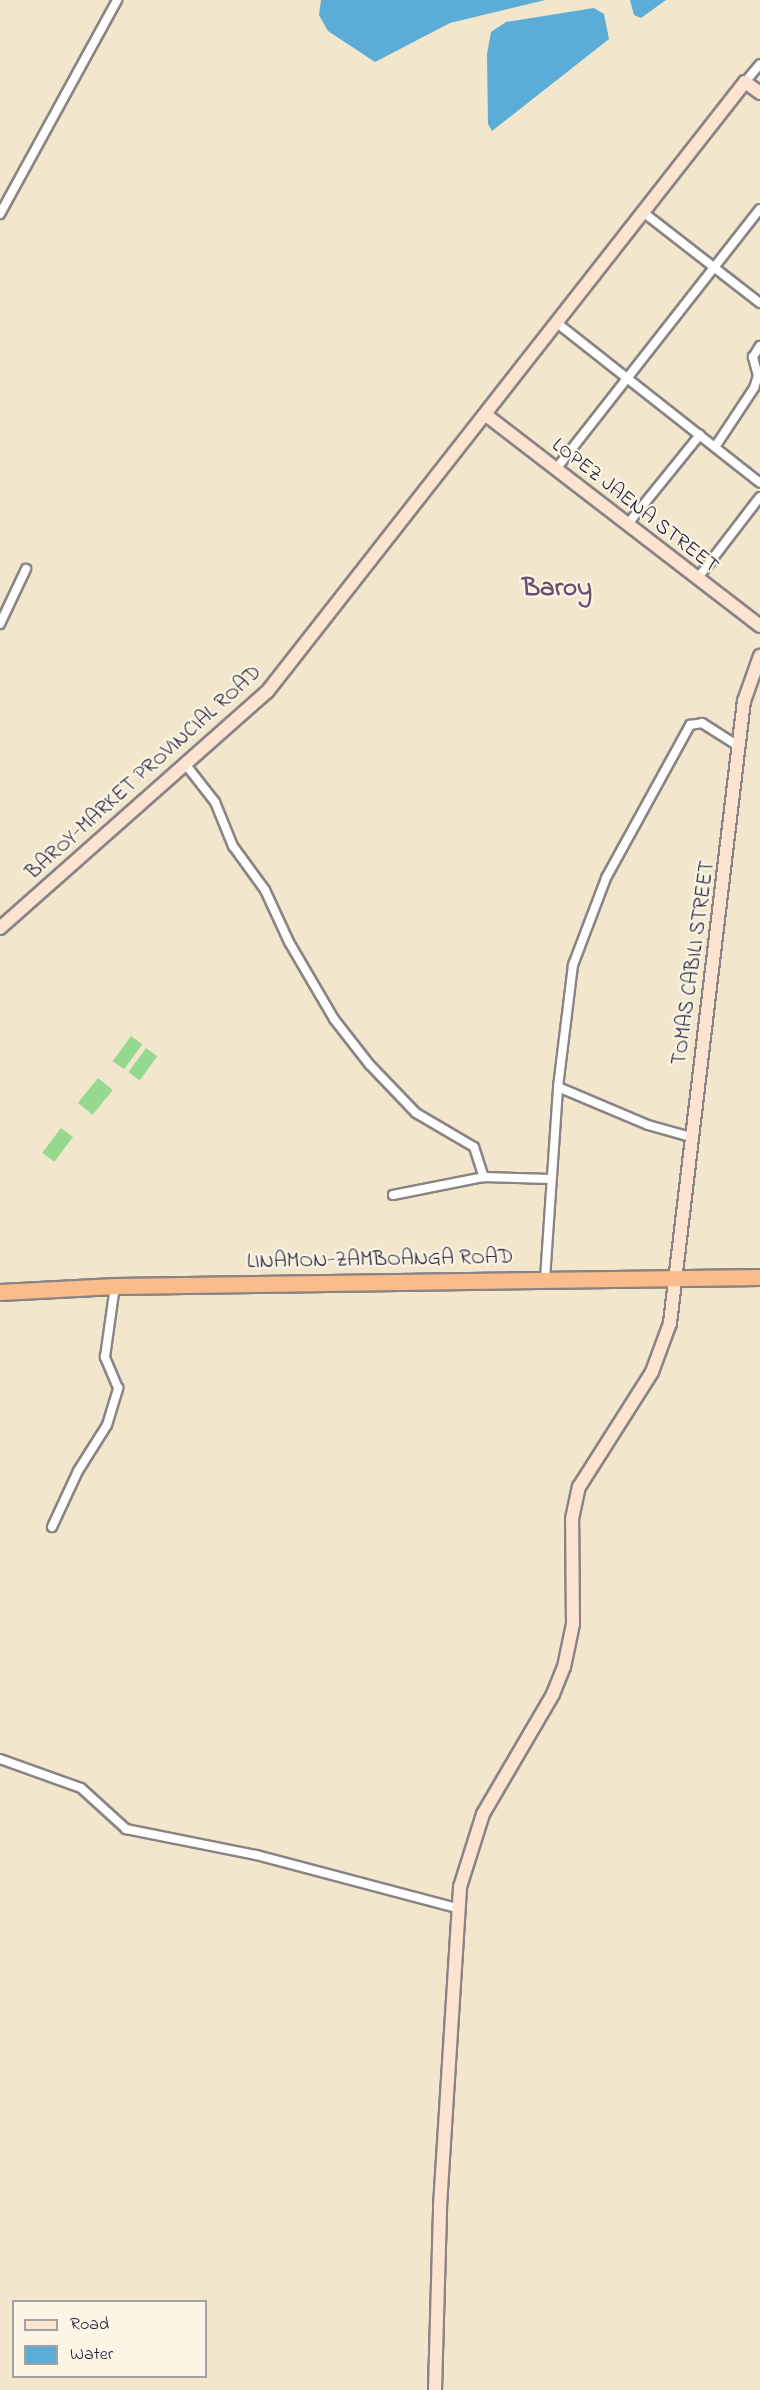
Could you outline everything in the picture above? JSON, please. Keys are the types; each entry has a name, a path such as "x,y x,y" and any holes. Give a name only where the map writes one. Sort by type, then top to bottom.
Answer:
{"highway":[{"name":"LINAMON-ZAMBOANGA ROAD","path":"0,1292 115,1286 760,1277"}],"street":[{"path":"0,214 117,0"},
{"path":"760,64 745,82 760,93"},
{"name":"BAROY-MARKET PROVINCIAL ROAD","path":"0,928 186,765 285,671 745,82"},
{"path":"556,469 629,379 760,209"},
{"path":"643,212 760,303"},
{"path":"557,323 760,483"},
{"path":"715,447 754,388 758,376 753,357 760,346"},
{"name":"LOPEZ JAENA STREET","path":"486,415 760,626"},
{"path":"627,525 700,435"},
{"path":"697,579 760,497"},
{"path":"0,624 26,569"},
{"name":"TOMAS CABILI STREET","path":"435,2390 440,2206 458,1908 475,1831 564,1667 573,1624 572,1519 579,1487 658,1360 670,1323 744,701 760,656"},
{"path":"545,1279 558,1087 573,965 627,836 690,725 702,723 740,747"},
{"path":"186,765 215,802 233,846 265,890 289,942 334,1018 370,1065 416,1113 474,1147 484,1177"},
{"path":"558,1087 648,1125 691,1137"},
{"path":"393,1195 484,1177 550,1179"},
{"path":"52,1527 78,1471 107,1425 118,1388 105,1357 115,1286"},
{"path":"0,1759 81,1788 126,1829 256,1855 458,1908"}],"green space":[{"path":"131,1036 142,1044 124,1069 113,1061"},
{"path":"146,1048 157,1056 140,1080 128,1072"},
{"path":"98,1078 113,1090 93,1115 78,1103"},
{"path":"61,1128 73,1137 54,1162 42,1153"}],"water":[{"path":"321,0 545,0 450,23 375,62 328,31 319,15"},
{"path":"630,0 666,0 641,18 634,15"},
{"path":"594,8 604,14 609,39 492,131 488,124 487,54 491,32 506,22"}],"district":[{"name":"Baroy","path":"557,589"}]}
